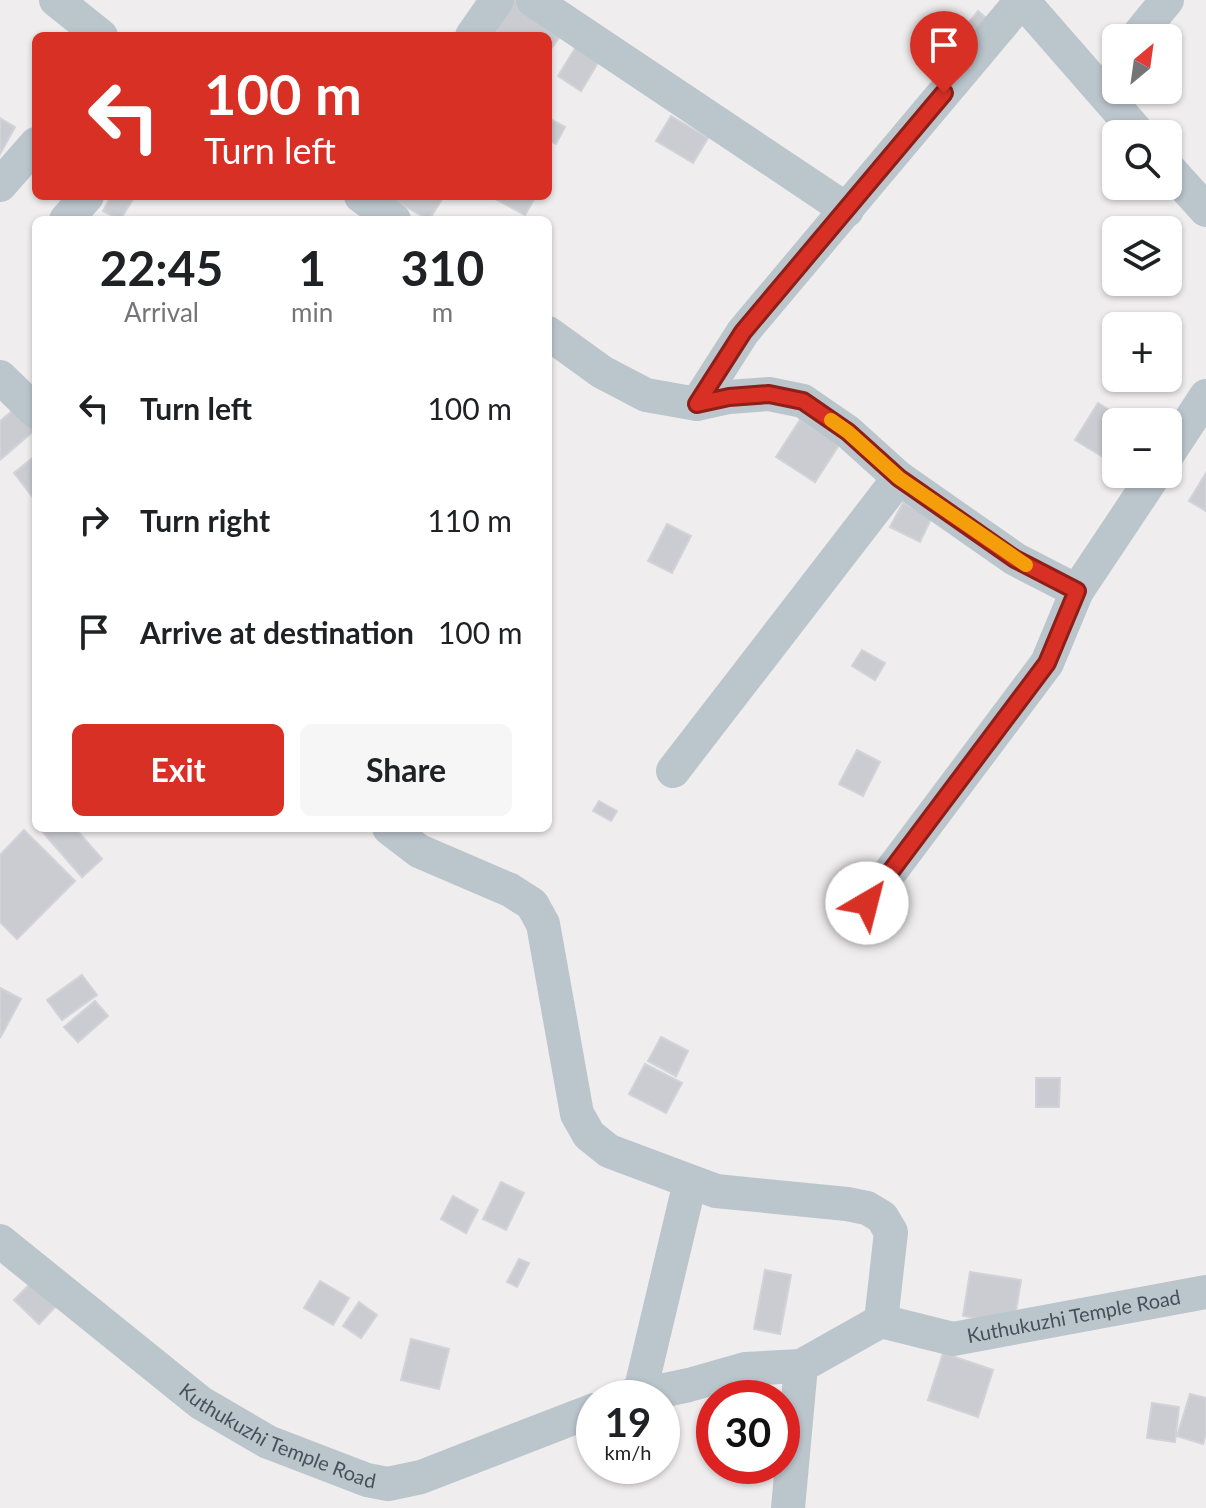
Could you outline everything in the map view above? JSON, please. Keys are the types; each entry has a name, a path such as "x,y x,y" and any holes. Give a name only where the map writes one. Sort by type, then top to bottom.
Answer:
{"street":[{"path":"56,0 96,32"},
{"path":"475,32 497,0"},
{"path":"533,0 847,210"},
{"path":"697,404 743,332 1022,0 1102,70"},
{"path":"1147,24 1167,0"},
{"path":"0,185 32,149"},
{"path":"1182,183 1206,210"},
{"path":"70,216 84,200"},
{"path":"366,200 388,216"},
{"path":"552,336 602,372 646,395 697,404 729,397 769,394 803,401 848,432 899,478 1015,559 1077,591"},
{"path":"0,377 32,408"},
{"path":"1182,433 1206,396"},
{"path":"673,771 899,478"},
{"path":"867,903 1047,663 1077,591 1146,488"},
{"path":"394,832 419,851 510,890 532,904 543,924 577,1114 589,1135 609,1151 716,1191 867,1208 882,1217 891,1232 881,1321 801,1366 745,1369 680,1387"},
{"path":"636,1380 690,1182"},
{"name":"Kuthukuzhi Temple Road","path":"0,1241 201,1403 268,1442 367,1480 388,1484 421,1477 576,1417"},
{"name":"Kuthukuzhi Temple Road","path":"881,1321 953,1339 1206,1292"},
{"path":"788,1508 801,1366"}],"building":[{"path":"492,0 520,0 564,31 552,48 552,32 496,32 479,18"},
{"path":"978,11 992,23 981,38 966,26"},
{"path":"579,42 602,56 581,91 558,76"},
{"path":"671,116 708,138 693,163 656,141"},
{"path":"0,118 15,127 0,154"},
{"path":"552,120 565,127 556,144 552,142"},
{"path":"109,200 132,200 122,216 112,216 103,211"},
{"path":"394,200 442,200 432,216 422,216"},
{"path":"497,200 534,200 525,215"},
{"path":"1098,403 1106,408 1102,408 1102,456 1075,440"},
{"path":"16,408 32,427 32,433 0,460 0,421"},
{"path":"800,420 839,445 815,482 776,457"},
{"path":"32,458 32,496 14,473"},
{"path":"1206,473 1206,511 1189,501"},
{"path":"903,503 932,517 920,542 890,527"},
{"path":"667,524 691,536 672,573 648,561"},
{"path":"862,650 885,663 875,680 852,666"},
{"path":"857,750 880,762 863,796 839,784"},
{"path":"599,801 617,811 611,821 593,811"},
{"path":"24,830 75,881 17,939 0,922 0,855"},
{"path":"43,832 78,832 102,859 82,877"},
{"path":"82,975 97,995 62,1020 47,1000"},
{"path":"0,988 21,999 0,1038"},
{"path":"95,1001 108,1016 78,1042 64,1027"},
{"path":"661,1037 688,1051 676,1076 648,1061"},
{"path":"645,1064 682,1083 666,1113 629,1094"},
{"path":"1036,1078 1060,1078 1059,1107 1036,1107"},
{"path":"501,1182 524,1193 506,1230 483,1219"},
{"path":"453,1196 478,1210 466,1233 441,1219"},
{"path":"519,1259 529,1263 517,1287 507,1282"},
{"path":"765,1270 791,1275 780,1334 754,1329"},
{"path":"970,1272 1021,1280 1014,1324 963,1316"},
{"path":"33,1281 57,1305 39,1324 14,1300"},
{"path":"320,1281 349,1298 333,1325 304,1308"},
{"path":"359,1302 377,1315 361,1338 343,1326"},
{"path":"411,1339 449,1349 439,1389 401,1380"},
{"path":"943,1353 993,1370 978,1417 928,1400"},
{"path":"1190,1394 1206,1398 1203,1444 1177,1436"},
{"path":"1152,1403 1179,1407 1175,1442 1147,1438"}],"slow traffic":[{"path":"831,420 899,478 1026,565"}],"route":[{"path":"867,903 1047,663 1077,591 1015,559 899,478 848,432 803,401 769,394 729,397 697,404 743,332 944,93"}]}
